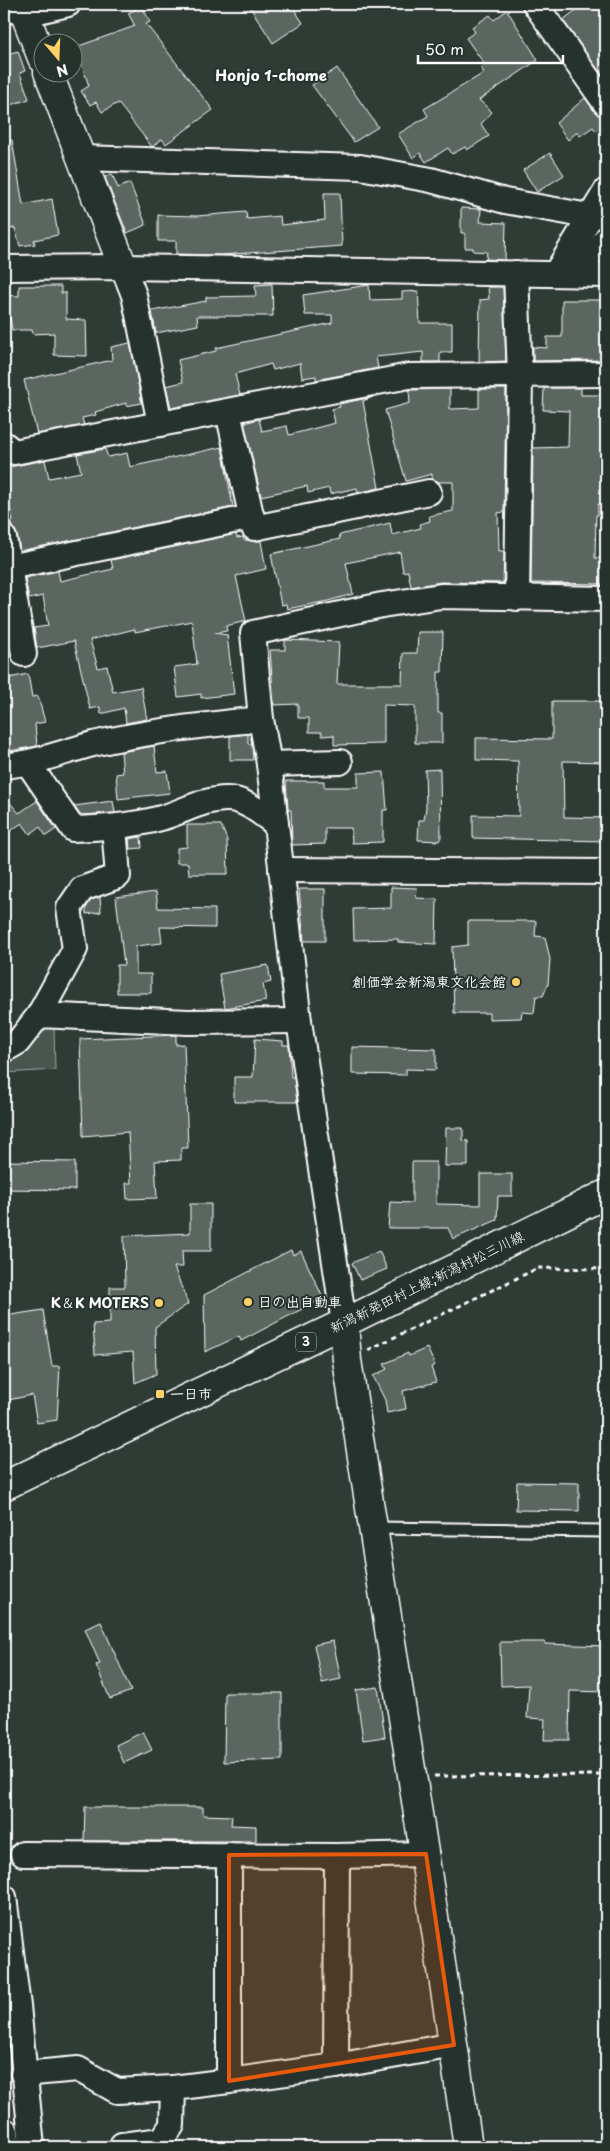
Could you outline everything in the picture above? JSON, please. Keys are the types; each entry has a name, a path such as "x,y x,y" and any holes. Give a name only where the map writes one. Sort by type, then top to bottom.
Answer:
{"street":[{"path":"32,38 18,9 68,4"},
{"path":"535,4 606,104"},
{"path":"52,82 134,295 160,424"},
{"path":"81,158 360,167 431,180 505,201 589,216"},
{"path":"564,273 589,216 606,191"},
{"path":"564,273 606,239"},
{"path":"4,268 123,267 606,274"},
{"path":"516,273 520,376 517,598"},
{"path":"4,444 14,452 409,376 606,374"},
{"path":"228,412 254,528 429,492"},
{"path":"9,567 252,517"},
{"path":"4,538 24,654"},
{"path":"468,2147 426,1854 411,1775 347,1360 344,1324 299,1021 269,764 261,718 253,633 382,605 442,596 606,600"},
{"path":"4,766 28,763 93,744 169,730 261,718"},
{"path":"269,764 340,762"},
{"path":"28,763 73,829 114,827 161,818 200,804 230,798 254,808 276,824"},
{"path":"4,1050 18,1042 40,1015 75,948 69,908 82,889 118,876 114,827"},
{"path":"282,870 606,872"},
{"path":"40,1015 188,1022 299,1021"},
{"name":"新潟新発田村上線;新潟村松三川線","path":"4,1486 344,1324 606,1194"},
{"path":"23,1854 337,1856 426,1854"},
{"path":"229,1855 230,2081"},
{"path":"336,2066 337,1856"},
{"path":"4,1897 18,2006 23,2074 32,2147"},
{"path":"23,2074 78,2069 117,2091 173,2088 336,2066 454,2045"},
{"path":"122,2145 162,2140 172,2125 173,2088"},
{"path":"4,2132 6,2147"}],"lane":[{"path":"373,1528 606,1531"}],"path":[{"path":"347,1360 538,1268 606,1269"},
{"path":"411,1775 606,1775"}],"highlighted area":[{"path":"426,1854 454,2045 229,2081 229,1855"}],"shaded area":[{"path":"42,1027 54,1027 55,1070 4,1073 4,1057"}],"building":[{"path":"248,4 291,4 303,23 273,43"},
{"path":"584,4 606,4 606,81 563,20"},
{"path":"142,6 150,22 146,24 213,110 166,144 162,139 152,147 118,103 102,112 96,102 90,105 81,91 89,86 82,65 82,45 135,26 128,13"},
{"path":"507,10 538,60 479,100 492,112 481,124 489,136 467,150 465,147 452,154 448,148 426,162 420,153 413,158 398,134 428,116 424,109 484,73 481,68 485,65 466,38 475,32 472,27 490,15 494,20"},
{"path":"18,51 25,71 20,73 29,99 4,107 4,78 10,76 4,55"},
{"path":"337,68 378,127 354,142 312,85"},
{"path":"585,98 595,112 606,118 606,124 596,131 593,127 580,136 577,132 568,140 556,123"},
{"path":"12,140 23,205 52,199 58,235 34,240 35,244 20,246 15,228 4,230 4,141"},
{"path":"550,153 564,175 537,192 523,170"},
{"path":"112,174 118,188 130,183 146,225 127,233 105,177"},
{"path":"324,193 340,193 342,246 221,255 176,254 176,241 158,241 158,215 197,216 246,212 247,219 280,216 281,225 325,220"},
{"path":"461,208 481,209 480,222 506,223 505,260 486,259 487,252 473,251 473,248 465,248 465,233 461,233"},
{"path":"272,284 273,316 197,316 198,325 156,333 152,311 206,301 206,297 256,296 255,285"},
{"path":"369,285 370,300 402,299 402,292 418,291 420,323 452,323 452,352 440,352 440,362 423,362 423,352 376,357 378,368 316,380 316,376 302,378 300,363 273,370 271,364 235,374 240,395 171,408 166,386 183,382 178,360 216,351 216,348 332,323 332,315 305,315 303,295"},
{"path":"19,286 61,286 61,293 66,293 66,319 86,320 87,356 54,355 54,333 33,334 32,330 12,330 10,318 4,319 4,295 19,296"},
{"path":"488,287 503,287 506,361 479,362 480,300 489,299"},
{"path":"562,300 606,300 606,360 533,361 533,347 547,348 547,337 562,337"},
{"path":"130,343 142,403 126,406 126,403 95,412 96,415 82,418 84,425 37,434 24,380 112,360 111,347"},
{"path":"544,388 581,388 581,395 605,395 604,504 598,504 598,515 596,515 595,558 606,558 606,584 531,583 533,448 568,447 569,411 543,410"},
{"path":"450,389 450,409 479,408 479,389 506,389 504,512 498,513 499,551 504,551 503,583 441,582 411,587 408,571 403,572 400,552 346,563 353,594 287,609 286,604 281,605 271,554 340,539 339,535 390,523 392,535 421,528 420,524 430,521 429,516 453,511 453,482 439,482 432,479 432,474 406,481 385,410 410,403 409,390"},
{"path":"373,397 363,401 379,488 358,493 357,488 330,494 329,488 308,493 307,486 261,496 244,423 259,419 262,431 287,426 289,435 335,423 332,409 340,407 339,404"},
{"path":"222,447 233,507 20,551 17,535 9,521 13,521 4,483 4,468 45,460 49,478 81,472 77,454 105,449 108,457 127,453 130,467"},
{"path":"236,534 237,538 243,537 244,540 261,541 266,569 236,576 246,621 226,626 227,631 215,633 227,635 234,694 201,698 201,694 178,697 174,667 197,664 192,621 135,632 135,629 90,640 98,668 107,666 113,692 141,687 147,719 126,723 124,708 101,714 100,707 90,709 74,641 37,648 34,628 48,626 43,596 29,599 25,578 58,571 60,581 113,569 111,560"},
{"path":"418,632 443,632 442,672 438,672 438,713 442,713 442,743 415,743 415,706 384,705 384,744 334,745 334,735 322,736 322,732 309,732 309,718 298,718 298,704 274,705 270,650 285,650 285,640 339,642 337,684 402,684 403,653 417,653"},
{"path":"28,674 32,697 38,696 45,722 35,724 37,746 4,752 4,679"},
{"path":"552,701 606,701 606,762 563,761 564,817 606,818 606,841 473,838 473,815 519,816 518,761 476,760 476,738 552,739"},
{"path":"248,734 248,744 252,744 253,760 230,760 230,736"},
{"path":"154,746 157,772 167,771 170,793 118,799 116,774 123,773 121,752"},
{"path":"440,769 441,837 439,841 418,840 419,820 424,820 426,808 425,770"},
{"path":"384,772 387,810 383,810 383,842 352,843 351,828 325,828 325,844 292,845 291,810 288,810 286,781 324,781 324,787 358,787 358,773"},
{"path":"4,796 19,813 37,801 56,829 46,836 40,827 30,834 22,823 4,835"},
{"path":"113,801 115,813 80,815 74,806"},
{"path":"187,825 221,825 227,840 228,874 189,874 188,863 177,863 177,848 187,847"},
{"path":"141,837 142,848 130,849 129,839"},
{"path":"391,887 417,888 416,898 437,899 436,944 398,942 398,939 354,940 353,909 391,908"},
{"path":"299,889 325,889 325,941 304,941"},
{"path":"156,892 158,908 215,909 215,928 160,927 162,943 136,946 136,974 151,974 151,993 117,993 117,965 124,965 116,897"},
{"path":"100,897 101,912 86,914 86,908 91,900"},
{"path":"468,921 536,921 535,936 545,937 550,959 548,984 543,996 536,996 534,1013 522,1012 521,1018 489,1019 489,1013 454,1013 452,947 468,945"},
{"path":"268,965 271,982 263,984 266,1001 225,1008 219,974"},
{"path":"176,1035 176,1045 184,1044 188,1148 181,1148 181,1160 155,1161 157,1198 127,1199 126,1183 131,1183 128,1132 83,1136 80,1039"},
{"path":"255,1039 283,1041 283,1045 289,1045 291,1077 294,1077 297,1102 234,1102 234,1077 253,1077"},
{"path":"352,1047 436,1049 436,1070 406,1069 406,1075 352,1074"},
{"path":"446,1128 463,1128 463,1140 468,1141 468,1166 445,1166"},
{"path":"4,1161 75,1162 75,1190 4,1189"},
{"path":"412,1162 436,1162 436,1204 480,1205 480,1174 512,1174 512,1196 498,1196 497,1220 453,1239 448,1228 388,1228 390,1202 412,1203"},
{"path":"190,1204 211,1204 211,1251 182,1251 183,1267 174,1267 188,1304 155,1327 156,1374 135,1383 133,1352 95,1355 93,1324 110,1323 110,1287 125,1287 124,1236 190,1233"},
{"name":"日の出自動車","path":"291,1250 293,1255 301,1251 323,1298 241,1341 239,1336 205,1352 204,1295"},
{"path":"379,1251 387,1269 360,1280 352,1263"},
{"path":"43,1310 52,1366 60,1366 57,1420 37,1423 32,1395 4,1401 4,1316"},
{"path":"427,1348 435,1365 431,1367 436,1382 403,1391 406,1409 387,1413 385,1400 373,1376 387,1369 384,1364 408,1353 409,1356"},
{"path":"517,1482 579,1483 579,1511 516,1510"},
{"path":"101,1622 131,1691 110,1699 96,1665 100,1664 85,1629"},
{"path":"333,1641 341,1679 322,1683 314,1645"},
{"path":"500,1642 545,1642 545,1644 606,1646 606,1692 570,1691 569,1740 544,1740 545,1719 527,1718 529,1685 501,1686"},
{"path":"378,1687 385,1737 363,1740 356,1690"},
{"path":"225,1693 282,1693 282,1760 224,1762"},
{"path":"143,1732 152,1750 124,1763 116,1745"},
{"path":"85,1807 203,1807 203,1815 232,1816 231,1825 256,1826 256,1841 84,1841"}],"place":[{"name":"創価学会新潟東文化会館","path":"516,982"},
{"name":"日の出自動車","path":"248,1302"},
{"name":"K＆K MOTERS","path":"159,1303"},
{"name":"一日市","path":"160,1394"}],"district":[{"name":"Honjo 1-chome","path":"271,76"}]}
